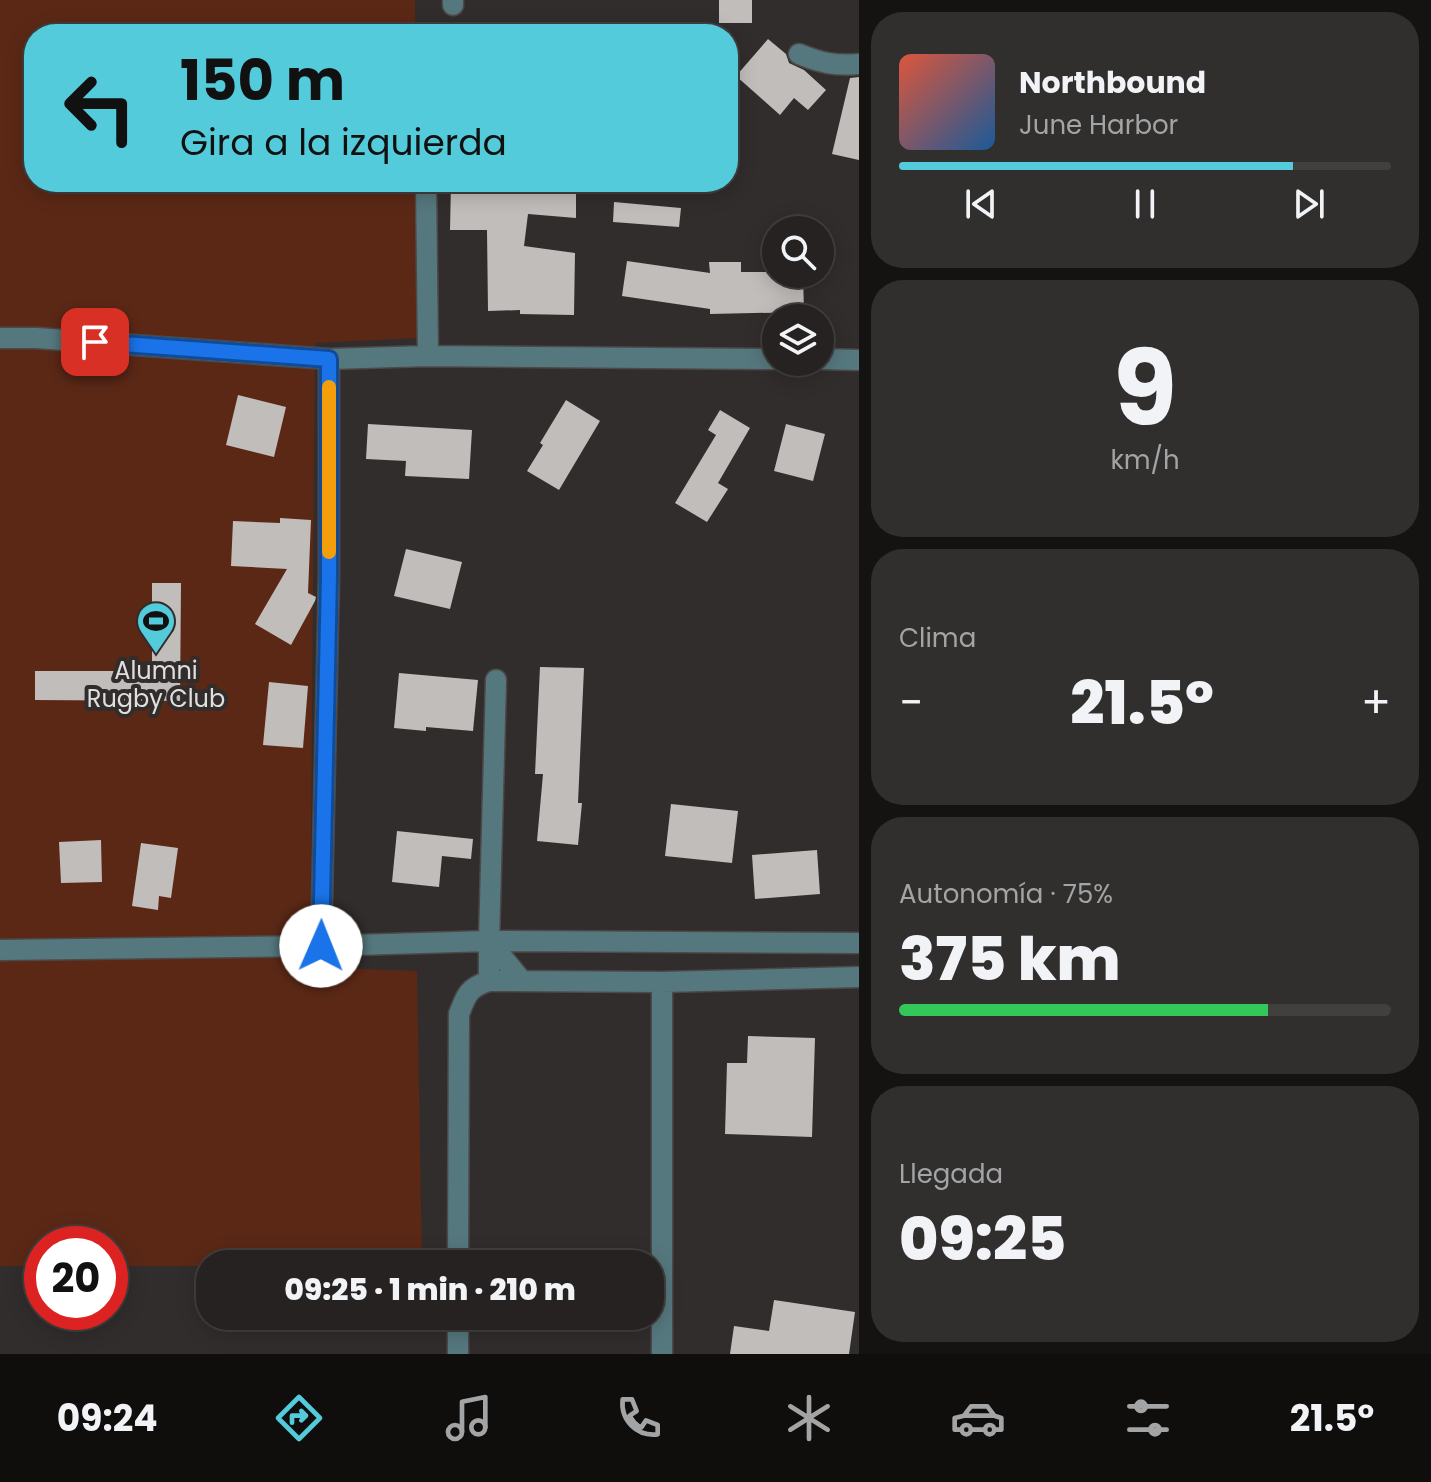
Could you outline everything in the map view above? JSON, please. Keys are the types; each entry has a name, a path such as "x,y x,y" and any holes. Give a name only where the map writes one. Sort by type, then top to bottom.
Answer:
{"street":[{"path":"799,54 840,66 859,64"},
{"path":"426,192 428,356"},
{"path":"0,338 329,359 428,356 762,359"},
{"path":"321,946 329,576 329,359"},
{"path":"834,359 859,360"},
{"path":"489,981 496,680"},
{"path":"489,941 522,981"},
{"path":"0,950 489,941 859,943"},
{"path":"458,1250 459,1014 467,995 477,984 489,981 662,982 859,977"},
{"path":"662,982 662,1354"},
{"path":"458,1330 458,1354"}],"shaded area":[{"name":"Alumni Rugby Club","path":"0,0 415,0 415,24 24,24 24,192 417,192 418,338 315,343 310,967 417,971 422,1250 196,1250 196,1266 128,1266 128,1226 24,1226 24,1266 0,1266"}],"building":[{"path":"719,0 752,0 752,23 719,23"},
{"path":"768,39 786,54 789,63 804,70 826,90 808,110 794,98 780,115 738,78 738,74"},
{"path":"859,77 859,160 832,154 850,78"},
{"path":"451,192 576,192 576,218 528,214 524,246 575,253 574,315 520,314 520,310 488,311 487,230 450,230"},
{"path":"614,202 681,208 679,227 613,222"},
{"path":"627,261 710,273 709,262 741,262 741,272 762,272 762,288 803,288 804,304 762,304 762,313 710,314 710,309 622,296"},
{"path":"238,395 286,407 274,457 226,445"},
{"path":"566,400 600,421 559,490 527,471"},
{"path":"720,410 750,428 718,483 728,489 707,522 675,503 716,435 708,430"},
{"path":"368,424 472,430 469,479 405,476 406,461 366,459"},
{"path":"786,424 825,434 813,481 774,471"},
{"path":"280,518 311,520 308,593 316,597 291,645 255,624 287,569 231,566 233,521 280,523"},
{"path":"406,549 462,562 450,609 394,596"},
{"path":"152,583 181,583 180,701 35,700 35,671 152,671"},
{"path":"540,667 584,668 578,803 582,803 578,845 537,841 543,774 535,774"},
{"path":"399,673 478,680 473,731 394,728"},
{"path":"269,682 308,686 303,748 263,745"},
{"path":"671,804 738,811 732,863 665,856"},
{"path":"397,831 473,839 471,859 442,856 439,887 392,882"},
{"path":"101,840 102,882 61,883 59,842"},
{"path":"141,843 178,848 171,898 159,896 158,910 132,906"},
{"path":"817,850 820,894 755,899 752,855"},
{"path":"748,1036 815,1038 812,1137 725,1134 727,1063 747,1063"},
{"path":"774,1300 855,1312 849,1354 730,1354 734,1326 769,1331"}],"slow traffic":[{"path":"329,387 329,552"}],"place":[{"name":"Alumni Rugby Club","path":"156,655"}],"route":[{"path":"95,342 329,359 329,576 321,946"}]}
